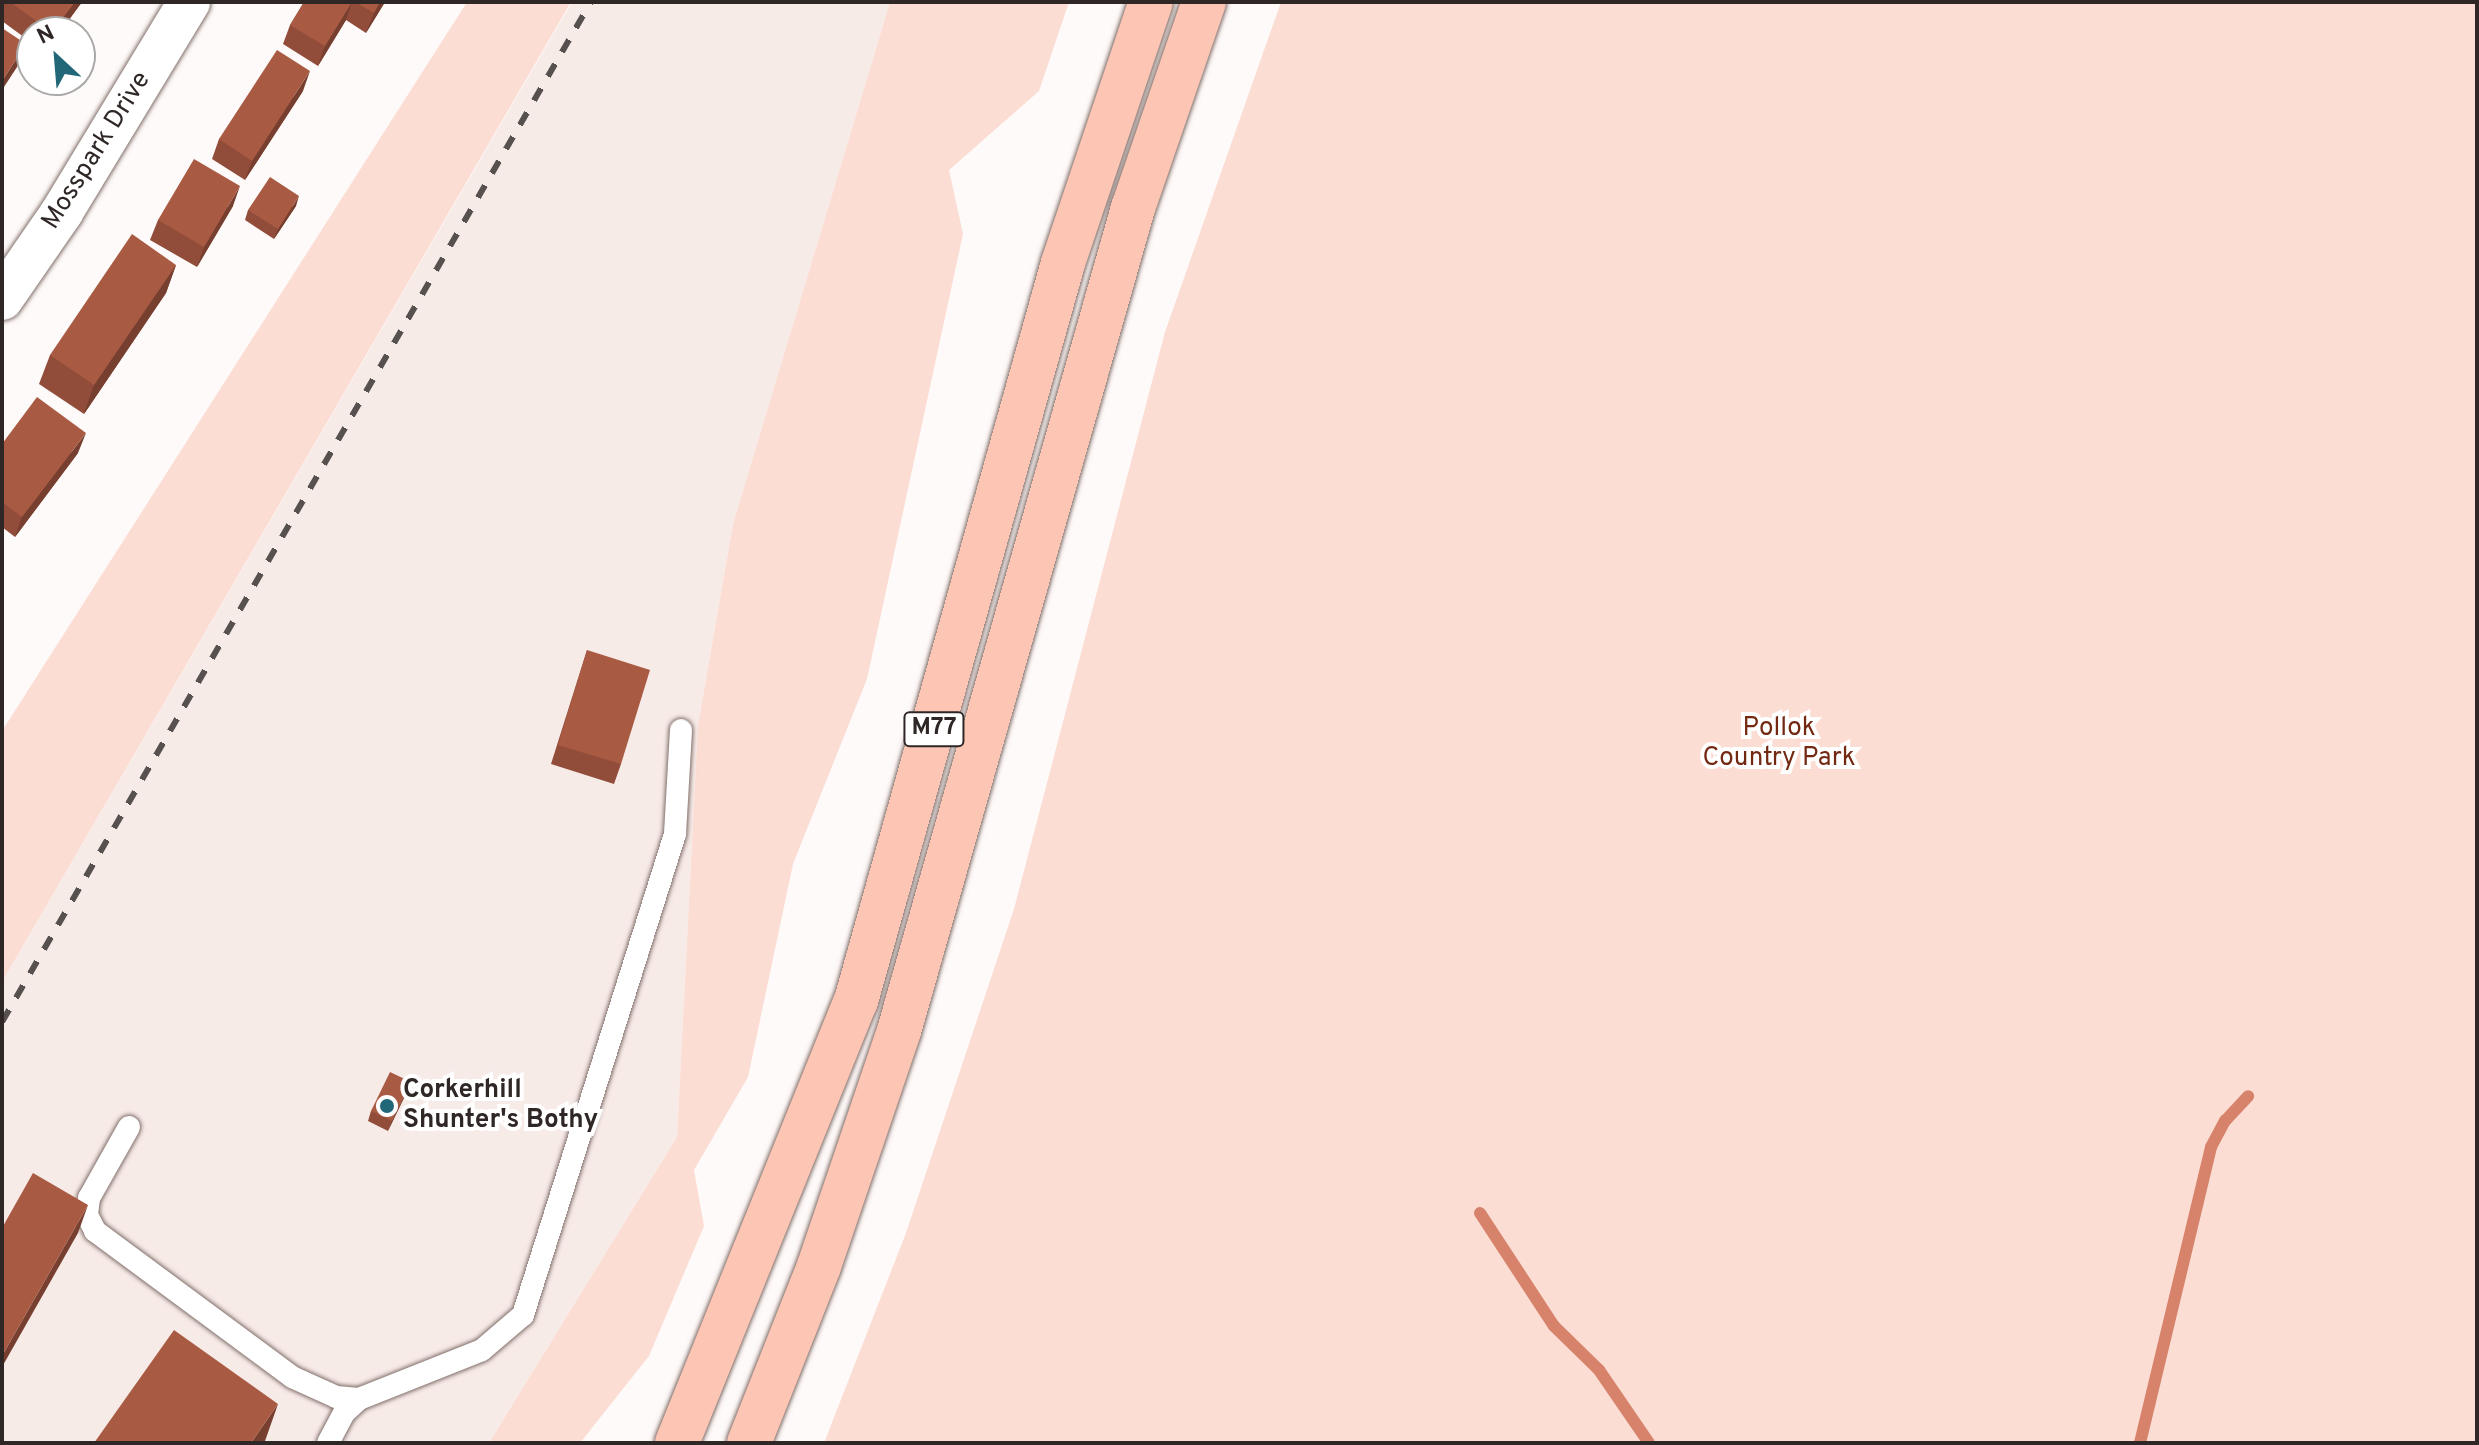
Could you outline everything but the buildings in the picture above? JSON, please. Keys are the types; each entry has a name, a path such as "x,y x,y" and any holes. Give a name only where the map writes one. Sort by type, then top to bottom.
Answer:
{"highway":[{"name":"M77","path":"677,1443 856,1001 1063,263 1151,2"},
{"name":"M77","path":"749,1443 819,1266 899,1031 1125,234 1204,2"}],"street":[{"name":"Mosspark Drive","path":"2,299 62,212 189,2"}],"lane":[{"path":"328,1443 344,1413 359,1399 482,1350 523,1315 672,844 681,730"},
{"path":"129,1127 89,1198 87,1215 95,1231 292,1377 336,1397 359,1399"}],"shaded area":[{"path":"572,2 890,2 733,524 698,725 677,1137 489,1443 2,1443 2,982"}],"green space":[{"path":"467,2 571,2 2,982 2,731"},
{"path":"890,2 1069,2 1039,91 949,170 963,234 867,679 793,864 748,1077 694,1170 704,1226 649,1356 580,1443 489,1443 677,1137 698,725 733,524"},
{"name":"Pollok Country Park","path":"1281,2 2477,2 2477,1443 824,1443 906,1233 1014,909 1165,332"}],"waterway":[{"path":"2140,1443 2211,1147 2225,1121 2248,1096"},
{"path":"1480,1213 1554,1326 1599,1370 1649,1443"}],"railway":[{"path":"2,1022 591,2"}],"place":[{"name":"Corkerhill Shunter's Bothy","path":"387,1106"}]}
